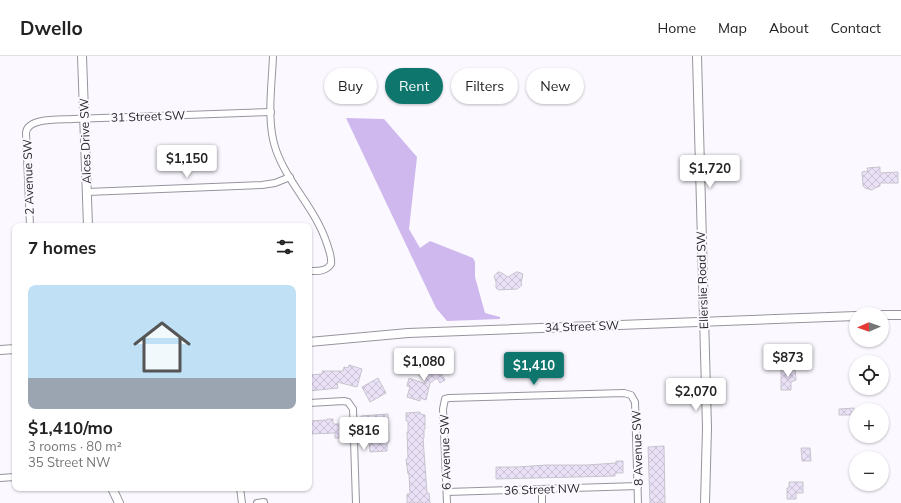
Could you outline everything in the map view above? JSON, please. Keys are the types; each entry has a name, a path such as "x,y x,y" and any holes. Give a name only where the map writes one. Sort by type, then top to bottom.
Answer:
{"main road":[{"name":"Alces Drive SW","path":"82,56 88,223"},
{"name":"Ellerslie Road SW","path":"696,56 707,428 705,503"},
{"path":"889,315 901,315"},
{"name":"34 Street SW","path":"312,342 408,332 849,316"},
{"path":"0,350 12,349"},
{"path":"113,491 119,503"}],"street":[{"path":"273,56 271,112 272,129 276,148 284,167 320,224 329,250 331,264 329,267 324,270 312,271"},
{"name":"31 Street SW","path":"28,128 36,122 84,118 271,112"},
{"name":"2 Avenue SW","path":"28,128 26,134 30,223"},
{"path":"87,192 262,185 275,183 290,177"},
{"name":"8 Avenue SW","path":"444,402 445,399 449,398 624,393 632,395 635,402 638,503"},
{"path":"312,403 344,401 348,402 352,406 354,413 356,503"},
{"name":"6 Avenue SW","path":"444,402 447,503"},
{"path":"0,478 12,477"},
{"name":"36 Street NW","path":"446,492 638,486"},
{"path":"542,489 542,503"},
{"path":"240,491 242,503"},
{"path":"257,503 264,502"}],"shaded area":[{"path":"346,118 384,119 417,157 409,229 420,248 430,241 473,258 475,262 475,277 485,313 500,317 500,319 447,321 436,308"}],"building":[{"path":"880,167 880,173 898,172 898,183 880,183 880,186 872,190 865,188 863,186 862,172 868,171 867,168"},
{"path":"498,272 508,277 516,272 523,274 522,285 517,289 499,290 496,288 494,276"},
{"path":"434,362 445,380 440,383 437,378 430,383 426,400 420,398 420,401 407,397 410,387 407,386 409,378 426,384 417,371"},
{"path":"349,365 362,369 357,387 337,382 338,388 312,391 312,375 322,374 322,371 343,371 344,367 348,368"},
{"path":"781,367 795,367 796,380 791,382 791,390 781,390"},
{"path":"378,378 386,393 370,402 362,387"},
{"path":"849,408 849,415 839,415 839,409"},
{"path":"420,412 420,414 425,415 425,429 423,438 427,493 429,493 430,503 407,503 407,494 410,494 409,474 406,459 408,459 408,421 406,421 406,413"},
{"path":"388,414 389,442 387,442 387,451 370,452 368,427 362,428 361,416"},
{"path":"333,419 333,424 341,424 341,438 335,438 335,433 312,434 312,421"},
{"path":"664,446 665,503 650,503 648,447"},
{"path":"801,448 810,448 811,461 802,461"},
{"path":"616,461 623,461 623,473 615,473 615,476 496,479 496,467 587,465 616,463"},
{"path":"789,482 803,482 803,493 796,493 796,499 787,499 787,488 789,488"}]}
